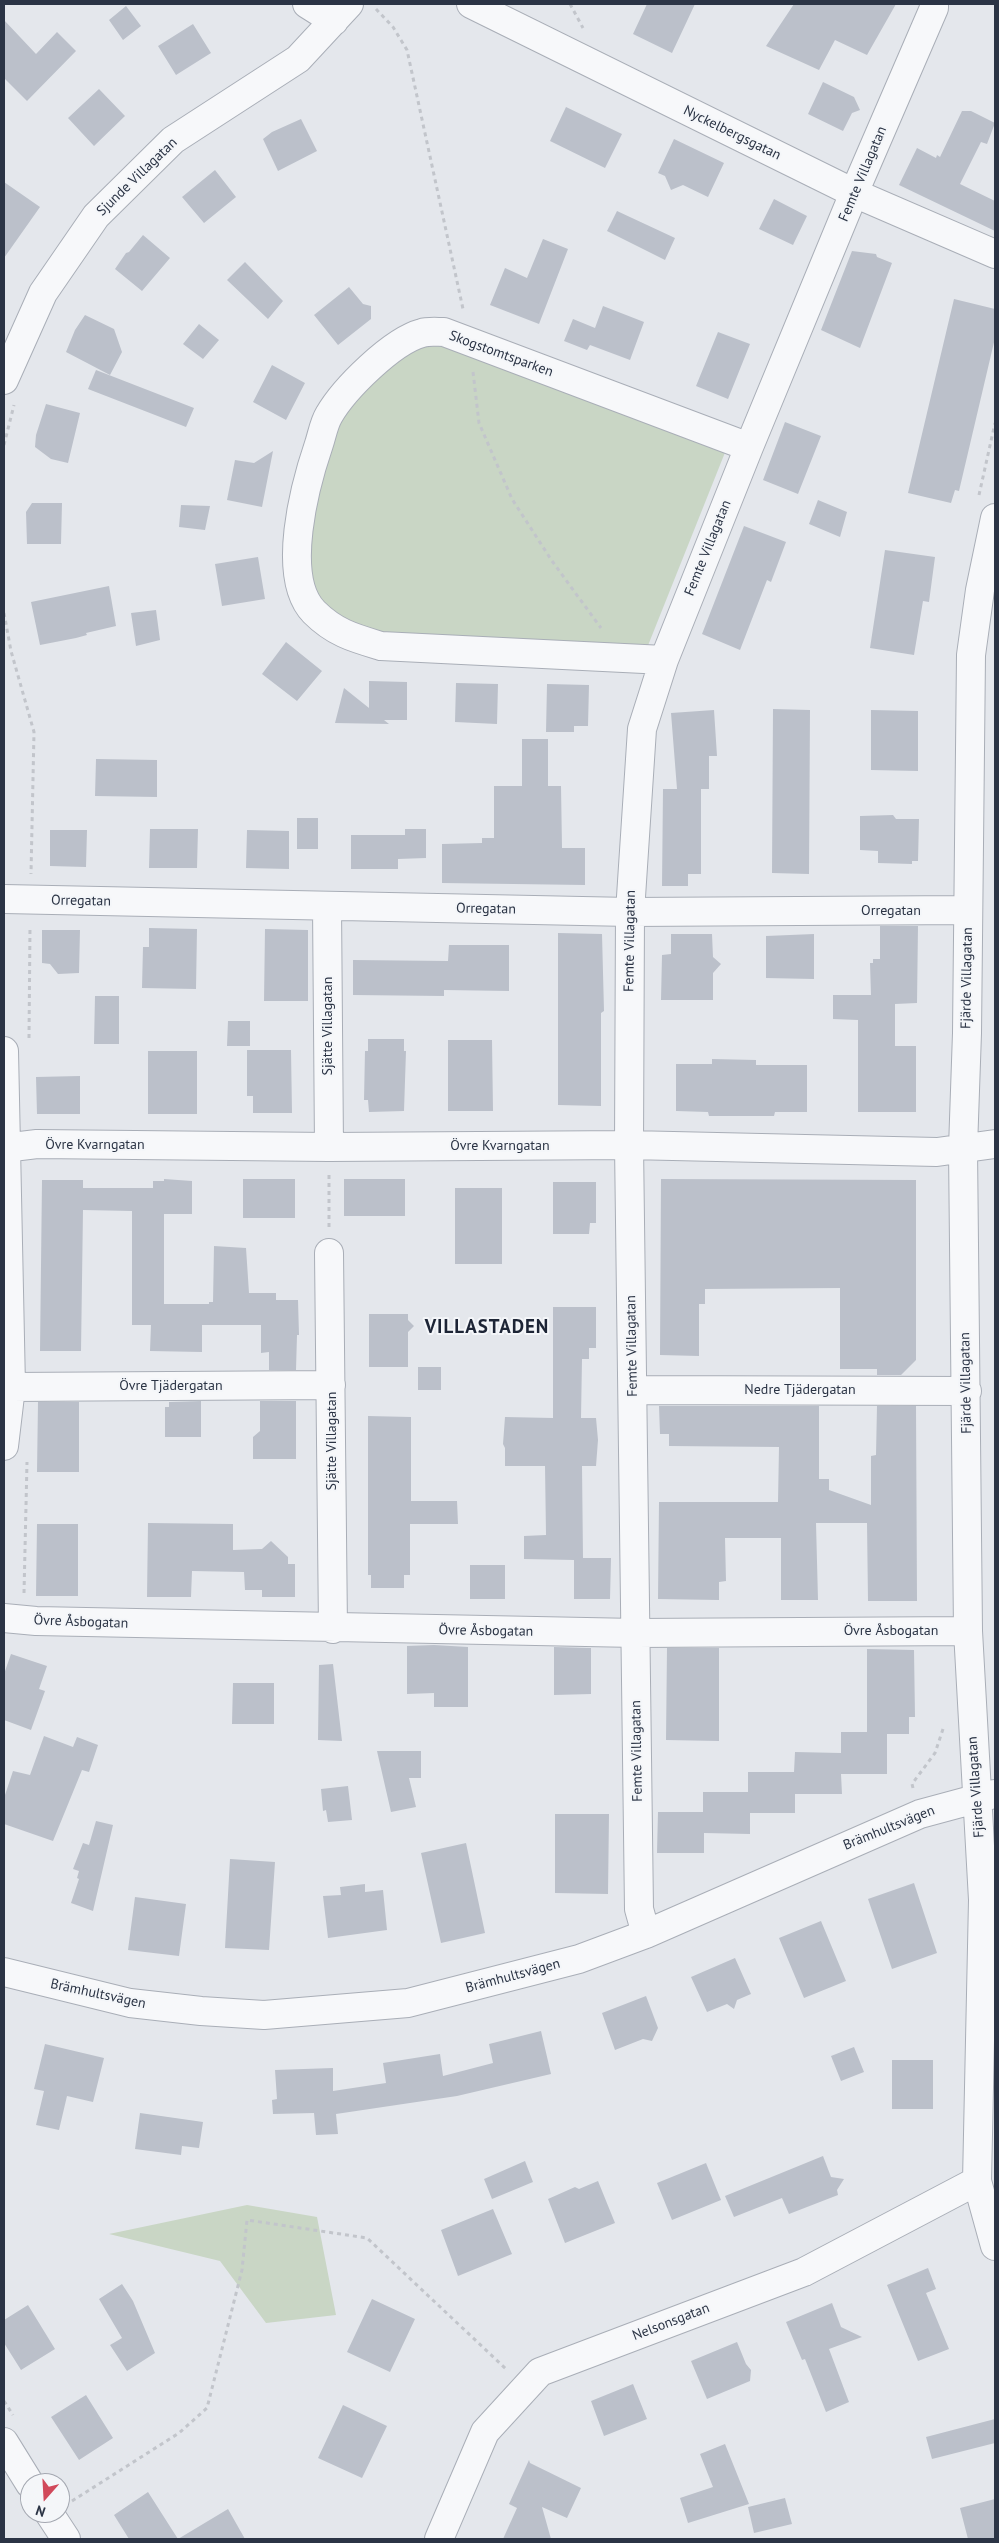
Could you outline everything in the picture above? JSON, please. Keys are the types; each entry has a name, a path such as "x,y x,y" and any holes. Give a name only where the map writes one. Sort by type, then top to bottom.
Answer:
{"street":[{"path":"307,4 352,13"},
{"name":"Nyckelbergsgatan","path":"471,4 854,194 995,254"},
{"name":"Femte Villagatan","path":"646,1934 639,1909 629,1145 630,912 642,729 664,660 749,447 934,8 934,4"},
{"name":"Sjunde Villagatan","path":"10,389 43,293 96,216 173,140 298,59 352,13"},
{"name":"Skogstomtsparken","path":"664,660 381,646 345,636 313,611 298,581 296,538 310,471 329,415 362,374 401,343 422,332 444,332 749,447"},
{"name":"Fjärde Villagatan","path":"995,518 980,590 971,654 963,1148 968,1631 973,1751 986,1796 977,2181 995,2246"},
{"name":"Orregatan","path":"4,899 630,912 968,910"},
{"name":"Sjätte Villagatan","path":"327,906 329,1146"},
{"path":"4,1051 4,1147 11,1387 4,1446"},
{"name":"Övre Kvarngatan","path":"4,1147 37,1144 329,1146 629,1145 937,1152 995,1144"},
{"name":"Sjätte Villagatan","path":"329,1253 333,1629"},
{"name":"Övre Tjädergatan","path":"11,1387 331,1385"},
{"name":"Nedre Tjädergatan","path":"633,1390 967,1391"},
{"name":"Övre Åsbogatan","path":"4,1618 36,1621 333,1629 636,1633 968,1631"},
{"name":"Brämhultsvägen","path":"4,1972 130,2003 264,2015 408,2003 578,1959 646,1934 920,1814 986,1796"},
{"name":"Nelsonsgatan","path":"439,2539 485,2432 540,2372 804,2272 977,2181"},
{"path":"4,2442 23,2473"},
{"path":"62,2523 66,2539"}],"path":[{"path":"371,4 393,28 407,50 470,342 479,423 512,499 552,561 622,657"},
{"path":"352,13 377,10 381,4"},
{"path":"4,446 10,389"},
{"path":"329,1146 329,1213"},
{"path":"70,2501 179,2433 207,2408 242,2270 247,2220 367,2238 526,2388"}],"green space":[{"path":"443,343 726,450 647,648 384,635 351,626 321,603 307,574 306,535 335,421 366,382 423,344"},
{"path":"247,2205 317,2217 336,2315 266,2323 220,2261 109,2234"}],"building":[{"path":"647,4 695,4 672,53 633,34"},
{"path":"794,4 896,4 867,55 835,40 819,70 766,46"},
{"path":"126,6 141,26 123,40 109,20"},
{"path":"4,20 36,54 57,32 76,51 27,101 4,78"},
{"path":"193,24 211,53 176,75 158,46"},
{"path":"823,82 854,97 860,110 852,113 843,131 808,114"},
{"path":"99,89 125,116 94,146 68,118"},
{"path":"566,107 622,134 605,168 550,141"},
{"path":"962,111 971,111 995,123 987,144 981,142 960,184 995,201 995,231 899,185 917,148 936,158 937,155 940,157"},
{"path":"301,119 317,151 278,171 263,139 272,132"},
{"path":"674,139 724,163 708,197 683,185 671,190 665,176 658,173"},
{"path":"215,170 236,197 204,223 182,197"},
{"path":"4,182 40,207 4,258"},
{"path":"774,199 807,216 793,245 759,229"},
{"path":"617,211 675,238 665,260 607,231"},
{"path":"143,235 170,258 142,291 115,269 126,253"},
{"path":"543,239 568,249 539,324 490,305 505,268 527,278"},
{"path":"852,251 876,254 877,257 892,263 860,348 821,330"},
{"path":"245,262 283,301 268,319 227,280"},
{"path":"349,287 363,304 371,306 371,319 338,345 314,315"},
{"path":"954,299 995,309 995,338 959,491 955,490 951,503 908,493"},
{"path":"603,306 644,322 630,360 590,345 587,350 564,341 573,319 595,328"},
{"path":"85,315 114,329 122,352 110,375 66,352 75,330"},
{"path":"199,324 219,340 203,359 183,344"},
{"path":"718,332 750,344 728,399 696,386"},
{"path":"272,365 305,383 286,420 253,402"},
{"path":"96,370 194,408 186,427 88,389"},
{"path":"46,404 80,413 68,463 51,459 35,447 36,435"},
{"path":"785,422 821,436 798,494 763,480"},
{"path":"273,451 262,507 227,500 235,460 254,463"},
{"path":"818,500 847,512 840,537 809,524"},
{"path":"32,503 62,503 61,544 27,544 26,512"},
{"path":"181,505 210,506 205,530 179,527"},
{"path":"744,526 786,542 771,582 767,580 740,650 702,634"},
{"path":"885,550 935,557 929,602 923,601 914,655 870,648"},
{"path":"258,557 265,599 222,606 215,564"},
{"path":"109,586 116,626 86,633 87,635 76,638 40,645 31,602"},
{"path":"156,610 160,640 136,646 131,613"},
{"path":"286,642 322,671 297,701 262,674"},
{"path":"369,681 407,682 407,720 384,720 389,724 335,723 344,688 369,708"},
{"path":"456,683 498,684 497,724 455,722"},
{"path":"547,684 589,685 588,726 574,726 574,732 546,732"},
{"path":"773,709 810,710 809,874 772,873"},
{"path":"714,710 717,756 709,756 709,789 701,789 701,874 688,874 688,886 662,886 663,789 677,789 671,713"},
{"path":"871,710 918,711 918,771 871,770"},
{"path":"522,739 548,739 548,786 561,786 562,848 585,848 585,885 442,883 442,844 482,843 482,838 494,838 494,786 522,786"},
{"path":"96,759 157,760 157,797 95,796"},
{"path":"893,815 896,819 919,819 918,861 912,861 912,864 878,863 878,851 860,850 860,816"},
{"path":"297,818 318,818 318,849 297,849"},
{"path":"150,829 198,829 197,868 149,868"},
{"path":"405,829 426,829 426,858 398,859 398,869 351,869 351,835 405,835"},
{"path":"50,830 87,830 86,867 50,866"},
{"path":"247,830 289,831 289,869 246,868"},
{"path":"880,926 918,926 917,1003 895,1004 895,1046 916,1046 916,1112 858,1112 858,1020 833,1019 833,995 871,995 870,963 873,963 873,959 880,959"},
{"path":"149,928 197,929 196,989 142,988 143,947 149,947"},
{"path":"265,929 308,930 308,1001 264,1001"},
{"path":"42,930 80,930 79,973 58,974 50,964 42,963"},
{"path":"558,933 602,934 604,1011 601,1013 601,1106 558,1105"},
{"path":"671,934 712,934 713,957 721,964 713,973 713,1000 661,1000 662,955 671,954"},
{"path":"814,934 814,979 766,978 766,936"},
{"path":"449,945 509,945 509,991 444,990 444,996 353,995 353,960 448,961"},
{"path":"95,996 119,996 119,1044 94,1044"},
{"path":"228,1021 250,1021 250,1046 227,1046"},
{"path":"368,1039 404,1039 404,1051 406,1051 404,1111 369,1112 368,1100 364,1100 365,1051 368,1051"},
{"path":"448,1040 492,1040 493,1111 448,1111"},
{"path":"247,1050 291,1050 292,1113 253,1113 253,1096 247,1096"},
{"path":"148,1051 197,1051 197,1114 148,1114"},
{"path":"712,1059 756,1060 756,1065 807,1065 807,1112 775,1112 774,1116 709,1116 708,1112 676,1111 676,1064 712,1064"},
{"path":"80,1076 80,1114 37,1114 36,1077"},
{"path":"164,1179 192,1181 192,1214 164,1214 164,1304 209,1304 209,1302 213,1302 214,1246 246,1248 249,1293 276,1293 276,1300 298,1300 299,1335 297,1335 296,1370 269,1370 269,1352 261,1353 261,1325 202,1325 202,1352 150,1351 151,1325 132,1325 132,1211 83,1210 81,1351 40,1351 42,1180 83,1180 83,1188 153,1188 153,1181 164,1181"},
{"path":"243,1179 295,1179 295,1218 243,1218"},
{"path":"344,1179 405,1179 405,1216 344,1216"},
{"path":"661,1179 916,1180 916,1360 901,1375 877,1375 877,1369 840,1369 840,1288 705,1289 705,1304 699,1304 699,1356 660,1355"},
{"path":"553,1182 596,1182 596,1223 590,1223 589,1234 553,1234"},
{"path":"455,1188 502,1188 502,1264 455,1264"},
{"path":"553,1307 596,1307 596,1348 589,1348 589,1359 582,1359 581,1418 596,1418 598,1440 596,1466 582,1466 583,1558 611,1558 610,1599 574,1599 574,1560 524,1559 524,1536 546,1535 545,1466 505,1466 505,1448 503,1444 505,1417 553,1418"},
{"path":"369,1314 408,1314 408,1320 414,1326 408,1332 408,1367 369,1367"},
{"path":"418,1367 441,1367 441,1390 418,1390"},
{"path":"201,1401 201,1437 165,1437 165,1407 169,1407 169,1402"},
{"path":"260,1401 296,1401 296,1459 253,1459 253,1437 260,1431"},
{"path":"38,1402 79,1402 79,1472 37,1472"},
{"path":"659,1406 819,1406 819,1479 829,1479 829,1490 871,1505 871,1456 876,1455 877,1406 916,1406 917,1601 868,1601 867,1523 816,1523 818,1600 781,1600 781,1538 725,1538 726,1581 719,1582 719,1600 658,1599 659,1502 778,1502 779,1447 669,1446 669,1434 660,1434"},
{"path":"368,1416 411,1417 411,1501 457,1501 458,1524 410,1524 410,1575 404,1575 404,1588 371,1588 371,1575 368,1575"},
{"path":"148,1523 233,1524 233,1550 262,1549 271,1541 288,1557 288,1564 295,1564 295,1597 262,1597 262,1590 245,1590 244,1572 192,1571 191,1597 147,1597"},
{"path":"37,1524 78,1524 78,1596 36,1596"},
{"path":"470,1565 505,1565 505,1599 470,1599"},
{"path":"407,1646 468,1647 468,1707 434,1707 434,1693 407,1694"},
{"path":"554,1647 591,1648 591,1694 554,1695"},
{"path":"667,1648 719,1648 719,1741 666,1740"},
{"path":"867,1649 914,1650 915,1717 909,1717 909,1734 887,1734 887,1774 841,1774 842,1794 795,1794 795,1813 750,1813 750,1834 704,1833 704,1853 657,1853 658,1812 703,1812 703,1792 748,1792 748,1772 794,1772 795,1752 841,1753 841,1732 867,1732"},
{"path":"11,1654 47,1666 39,1689 45,1691 31,1730 4,1720 4,1674"},
{"path":"333,1664 342,1741 318,1740 319,1665"},
{"path":"233,1683 274,1683 274,1724 232,1724"},
{"path":"44,1736 73,1747 77,1737 98,1745 89,1772 82,1770 53,1841 4,1824 4,1798 13,1771 30,1775"},
{"path":"377,1751 421,1751 421,1778 409,1778 416,1807 391,1812"},
{"path":"348,1786 352,1820 328,1822 326,1810 323,1811 321,1789"},
{"path":"555,1814 609,1814 608,1894 555,1893"},
{"path":"96,1821 113,1825 93,1911 71,1903 79,1879 77,1878 79,1871 73,1869 83,1843 89,1845"},
{"path":"466,1843 485,1933 441,1943 421,1853"},
{"path":"230,1859 275,1862 269,1950 225,1948"},
{"path":"914,1883 937,1953 892,1969 868,1899"},
{"path":"365,1884 365,1892 383,1890 387,1930 328,1938 323,1896 341,1895 340,1887"},
{"path":"135,1897 186,1904 179,1956 128,1950"},
{"path":"821,1921 846,1981 804,1998 779,1938"},
{"path":"735,1958 751,1994 737,2000 734,2009 727,2004 707,2012 691,1977"},
{"path":"646,1996 658,2028 652,2041 643,2039 615,2050 602,2013"},
{"path":"541,2031 551,2074 457,2096 336,2114 338,2134 316,2135 314,2113 273,2114 272,2100 277,2099 275,2070 333,2068 333,2091 386,2083 383,2063 440,2054 443,2076 493,2063 489,2044"},
{"path":"45,2044 104,2058 93,2102 67,2096 59,2130 36,2125 44,2091 34,2089"},
{"path":"854,2047 864,2072 841,2081 831,2056"},
{"path":"892,2060 933,2060 933,2109 892,2109"},
{"path":"140,2113 203,2122 199,2148 182,2146 181,2155 135,2149"},
{"path":"823,2156 831,2177 844,2179 837,2190 838,2195 789,2214 782,2198 734,2217 725,2196"},
{"path":"525,2161 533,2182 492,2199 484,2179"},
{"path":"706,2163 721,2200 672,2220 657,2183"},
{"path":"598,2181 615,2223 565,2243 548,2199 575,2187 579,2189"},
{"path":"493,2209 512,2254 458,2276 441,2230"},
{"path":"928,2268 936,2289 926,2293 949,2349 918,2361 887,2285"},
{"path":"122,2284 133,2301 155,2353 127,2371 110,2345 122,2338 99,2299"},
{"path":"372,2299 415,2319 390,2372 347,2352"},
{"path":"832,2303 841,2327 862,2337 829,2349 849,2402 826,2412 805,2359 802,2360 786,2322"},
{"path":"28,2305 55,2349 21,2370 4,2343 4,2320"},
{"path":"737,2342 746,2364 751,2370 750,2381 707,2399 691,2361"},
{"path":"633,2384 647,2419 604,2436 591,2401"},
{"path":"86,2395 113,2438 79,2460 51,2417"},
{"path":"343,2405 387,2426 362,2478 318,2458"},
{"path":"995,2419 995,2443 932,2459 926,2437"},
{"path":"725,2444 749,2504 688,2523 680,2498 713,2487 700,2454"},
{"path":"529,2460 530,2463 581,2488 567,2518 542,2507 551,2539 503,2539 517,2508 509,2504"},
{"path":"148,2492 178,2539 129,2539 114,2515"},
{"path":"785,2498 792,2524 754,2533 748,2507"},
{"path":"995,2499 995,2539 968,2539 960,2508"},
{"path":"228,2509 245,2539 178,2539"}],"district":[{"name":"VILLASTADEN","path":"487,1328"}]}
